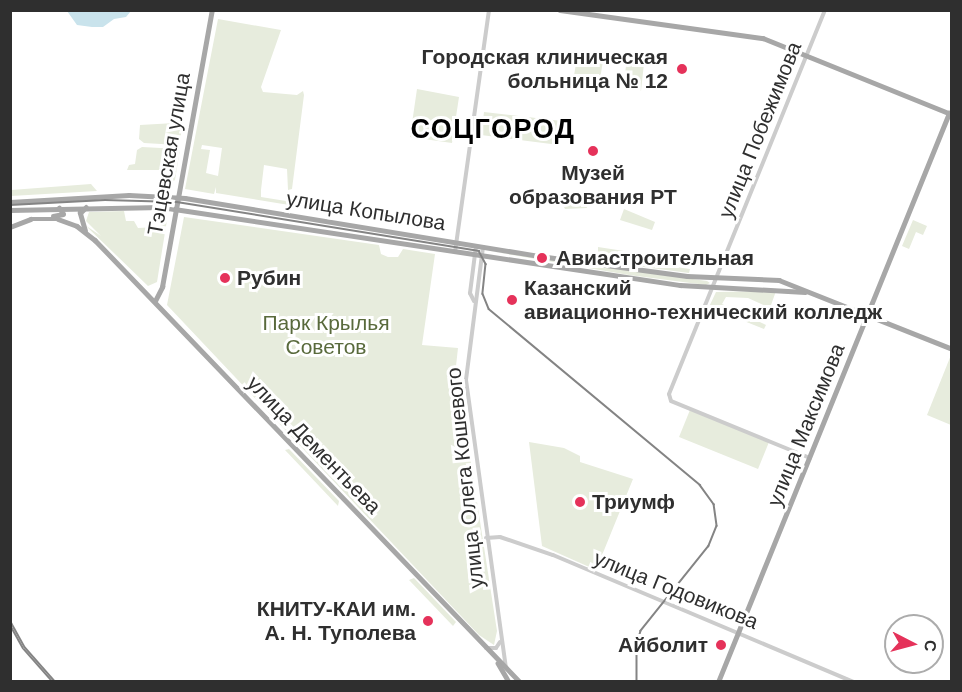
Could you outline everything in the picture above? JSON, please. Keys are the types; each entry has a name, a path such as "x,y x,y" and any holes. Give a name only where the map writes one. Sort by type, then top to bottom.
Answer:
{"main road":[{"name":"Тэцевская улица","path":"155,302 159,296 176,210 212,10"},
{"path":"560,10 763,38 950,113"},
{"name":"улица Максимова","path":"718,681 950,113"},
{"name":"улица Копылова","path":"10,202 129,195 178,197 483,247 716,278 778,280 813,294"},
{"name":"улица Копылова","path":"10,210 89,206 176,210 475,256 712,288 771,287 813,294"},
{"path":"85,231 80,213 89,206"},
{"path":"10,227 63,214 56,208"},
{"path":"46,218 63,220 85,231"},
{"name":"улица Дементьева","path":"85,231 503,667"},
{"path":"387,242 393,237 388,231"},
{"path":"813,294 951,349"},
{"path":"503,667 509,681"},
{"path":"503,667 519,681"}],"street":[{"path":"455,252 489,10"},
{"name":"улица Побежимова","path":"810,458 671,401 669,394 825,10"},
{"path":"475,301 470,294 476,246"},
{"name":"улица Олега Кошевого","path":"483,247 466,380 501,634 503,667"},
{"name":"улица Годовикова","path":"486,538 500,537 539,550 739,631 853,681"},
{"name":"улица Олега Кошевого","path":"501,634 502,651"},
{"path":"484,648 494,649 500,642"},
{"path":"495,659 502,651"}],"green space":[{"path":"218,19 281,30 261,87 263,92 297,95 303,91 304,95 292,189 288,190 287,169 264,165 261,197 286,201 289,192 289,205 216,193 216,187 214,194 185,189","holes":["202,145 222,148 218,176 206,173 210,150 201,149"]},
{"path":"628,52 645,54 641,91 623,88"},
{"path":"577,57 603,61 599,85 573,82"},
{"path":"417,89 459,97 452,143 410,137"},
{"path":"484,112 562,121 559,145 481,135"},
{"path":"175,123 183,127 178,145 144,143 139,139 140,125"},
{"path":"142,147 180,149 175,180 169,184 165,177 160,177 159,170 127,170 129,165 135,164 137,150"},
{"path":"91,184 97,191 11,196 11,190"},
{"path":"569,197 585,200 587,208 565,209 562,203"},
{"path":"624,209 655,222 652,230 620,220"},
{"path":"124,211 126,221 134,221 138,228 157,227 159,220 167,220 157,282 148,286 85,225 101,236 86,221 89,212"},
{"name":"Парк Крылья Советов","path":"184,217 379,245 381,254 388,257 398,257 403,249 435,254 422,345 458,348 456,366 497,631 494,645 479,635 167,305"},
{"path":"913,220 927,226 923,235 916,232 909,249 902,246"},
{"path":"598,247 663,257 662,265 690,269 689,273 598,261"},
{"path":"489,251 710,283 706,285 629,275"},
{"path":"776,291 770,308 748,298 726,297 722,304 766,325 764,329 709,307 716,292"},
{"path":"952,355 951,425 927,415"},
{"path":"690,410 769,442 758,469 679,437"},
{"name":"Триумф","path":"529,442 564,448 580,456 580,462 633,479 596,570 542,546"},
{"path":"289,449 339,501 338,506 285,450"},
{"path":"414,578 456,622 453,626 409,580"}],"water":[{"path":"67,11 131,11 126,17 114,19 103,27 92,27 77,25"}],"tram line":[{"path":"10,205 105,200 177,202 479,251 486,264 483,294 489,309 700,485 714,504 717,526 709,546 641,631 637,645 637,682"}],"railway":[{"path":"10,623 24,648 54,682"}],"place":[{"name":"Городская клиническая больница № 12","path":"682,69"},
{"name":"Музей образования РТ","path":"593,151"},
{"name":"Авиастроительная","path":"542,258"},
{"name":"Рубин","path":"225,278"},
{"name":"Казанский авиационно-технический колледж","path":"512,300"},
{"name":"Триумф","path":"580,502"},
{"name":"КНИТУ-КАИ им. А. Н. Туполева","path":"428,621"},
{"name":"Айболит","path":"721,645"}],"district":[{"name":"СОЦГОРОД","path":"493,130"}]}
